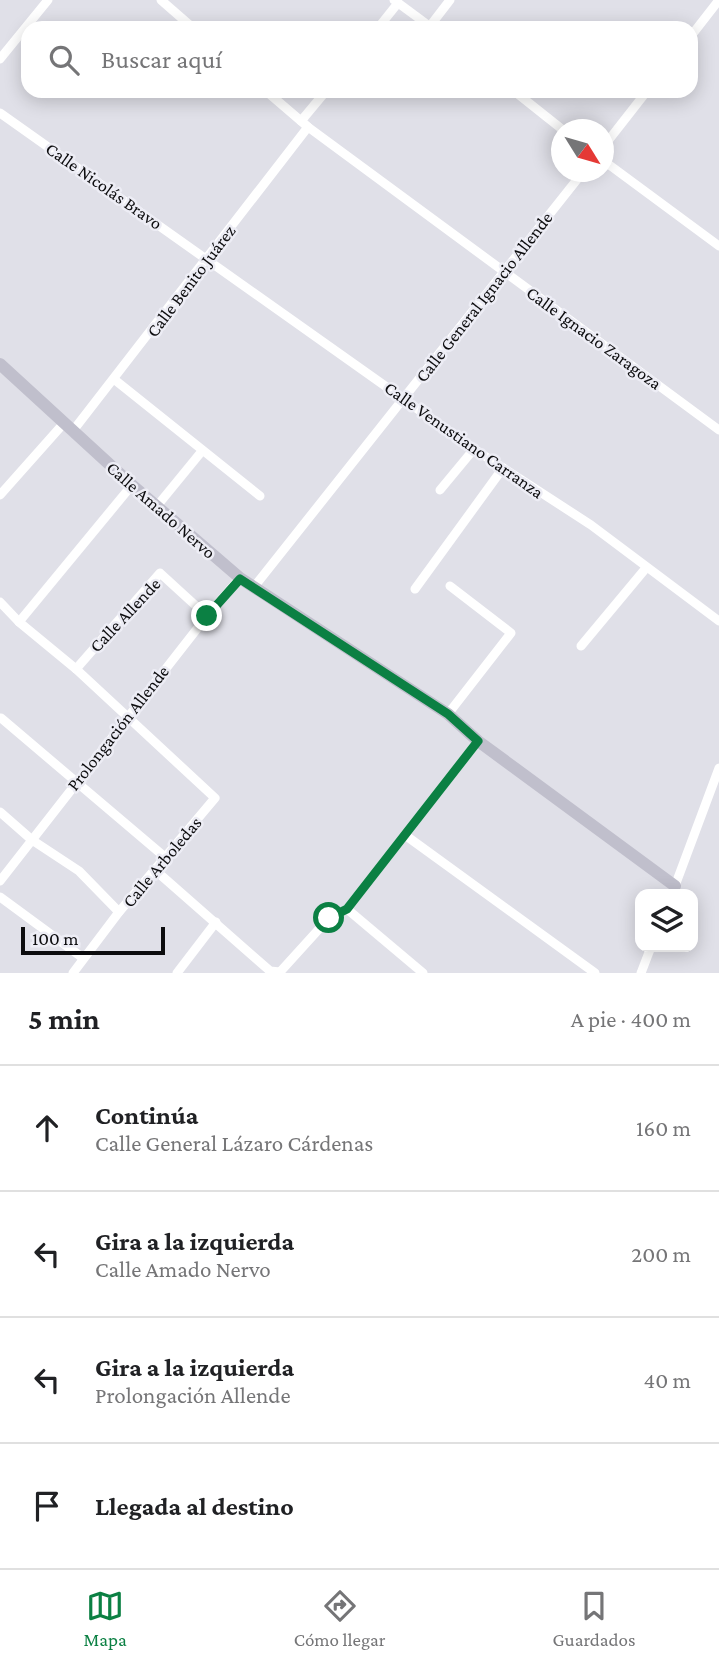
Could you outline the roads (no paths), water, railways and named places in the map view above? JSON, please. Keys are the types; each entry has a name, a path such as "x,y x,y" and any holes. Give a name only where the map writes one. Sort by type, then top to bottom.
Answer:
{"street":[{"path":"31,21 48,0"},
{"path":"161,0 185,21"},
{"path":"435,21 450,0"},
{"path":"698,27 719,0"},
{"path":"383,21 396,2 423,21"},
{"path":"0,59 21,33"},
{"name":"Calle Ignacio Zaragoza","path":"274,98 304,124 719,430"},
{"name":"Calle Benito Juárez","path":"0,495 115,380 208,258 321,98"},
{"path":"522,98 551,121"},
{"path":"614,133 642,98"},
{"name":"Calle Nicolás Bravo","path":"0,113 208,258"},
{"path":"614,167 719,246"},
{"name":"Calle General Ignacio Allende","path":"254,587 575,182"},
{"name":"Calle Venustiano Carranza","path":"208,258 474,449 591,526 719,621"},
{"name":"Calle Amado Nervo","path":"0,364 240,579 448,714 478,741 673,889"},
{"path":"115,380 260,496"},
{"path":"440,490 474,449"},
{"path":"157,506 202,451"},
{"path":"415,589 503,468"},
{"path":"19,622 132,485"},
{"path":"581,646 646,568"},
{"name":"Calle Allende","path":"76,668 160,573 207,616"},
{"name":"Prolongación Allende","path":"0,881 75,782 207,616 240,579"},
{"path":"448,714 511,633 450,586"},
{"path":"0,602 19,622 76,668 128,716"},
{"name":"Calle Arboledas","path":"73,973 119,912 215,799 128,716"},
{"path":"1,718 166,858"},
{"path":"155,870 270,971 280,972 329,918 347,909 478,741"},
{"path":"674,889 719,768"},
{"path":"0,812 32,840 79,871 119,912"},
{"path":"405,835 595,973"},
{"path":"0,897 83,958"},
{"path":"347,909 423,973"},
{"path":"177,973 216,922"},
{"path":"641,973 649,952"}]}
